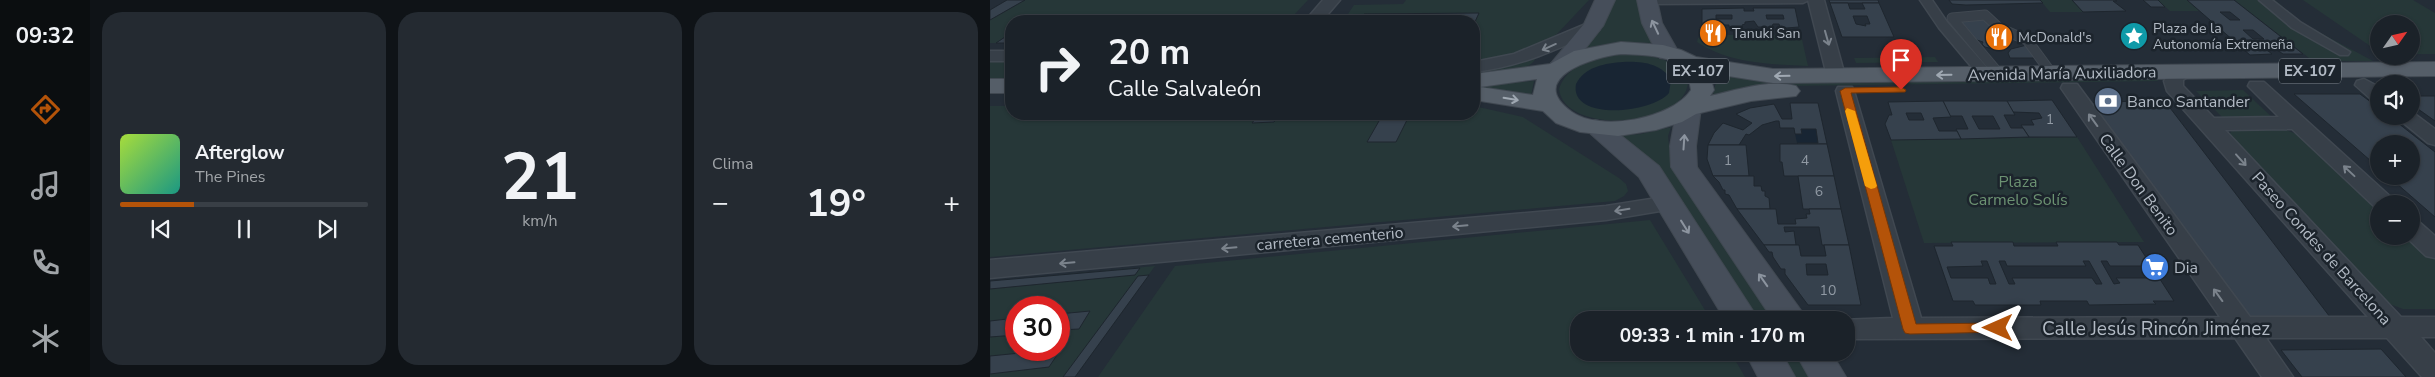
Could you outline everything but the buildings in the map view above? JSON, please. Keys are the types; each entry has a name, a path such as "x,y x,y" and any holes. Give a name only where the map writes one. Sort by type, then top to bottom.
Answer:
{"main road":[{"path":"1549,105 1545,99 1545,86 1593,26 1605,0"},
{"path":"1647,0 1652,24 1668,53"},
{"name":"EX-107","path":"1480,80 1558,69 1587,54 1609,49 1645,48 1668,53 1690,63 1698,72 1703,85 1698,98 1689,108 1675,117 1650,125 1622,129 1595,127 1571,121 1554,111 1549,105 1480,94"},
{"path":"2341,61 2370,85"},
{"name":"Avenida María Auxiliadora","path":"1690,63 1773,76 1841,83 2070,88 2180,80 2341,61 2435,70"},
{"name":"Avenida María Auxiliadora","path":"1689,108 1751,94 1841,83 1992,74 2052,74 2257,86 2370,88"},
{"path":"2420,84 2435,84"},
{"path":"990,86 1005,86"},
{"path":"990,98 1005,98"},
{"path":"1689,108 1683,146 1684,167 1785,311"},
{"path":"1595,127 1650,172 1736,311"},
{"path":"1767,361 1777,377"},
{"path":"1818,361 1828,377"}],"street":[{"path":"1318,15 1332,0"},
{"path":"1647,0 1803,0"},
{"path":"1816,0 1910,329"},
{"path":"1926,0 1943,25 1992,74"},
{"path":"2265,0 2341,61"},
{"path":"1480,66 1498,64 1533,54 1593,26"},
{"path":"990,56 1005,56"},
{"name":"Paseo Condes de Barcelona","path":"2180,80 2209,124 2435,372"},
{"path":"2257,86 2375,195"},
{"name":"Calle Don Benito","path":"2070,88 2278,377"},
{"path":"2209,124 2298,123"},
{"path":"2417,125 2435,139"},
{"name":"carretera cementerio","path":"990,270 1596,214 1670,203"},
{"path":"2420,236 2435,250"},
{"name":"Calle Jesús Rincón Jiménez","path":"1855,329 2435,327"}],"lane":[{"path":"1992,74 1952,18 1978,14 1987,17 1999,28 2027,40 2052,74"}],"green space":[{"path":"1025,0 1308,0 1294,15 1005,15 1005,37 996,43 990,43 990,20"},
{"path":"1406,0 1589,0 1557,34 1535,49 1480,63 1479,13 1348,14 1354,5 1403,4"},
{"path":"1614,0 1638,0 1653,43 1617,42 1581,49 1602,29"},
{"path":"2040,0 2072,0 2083,12 2050,12"},
{"path":"2158,0 2187,0 2200,11 2170,11"},
{"path":"2234,0 2275,0 2302,23 2370,59 2370,61 2313,61"},
{"path":"2303,0 2413,0 2435,13 2435,54 2420,54 2420,15 2370,15 2370,46"},
{"path":"1707,35 1801,35 1808,66 1751,62 1723,55 1697,42 1698,38"},
{"path":"1617,55 1658,58 1676,66 1688,82 1682,97 1668,109 1648,117 1625,120 1601,120 1581,114 1566,104 1559,89 1568,74 1591,60"},
{"path":"1536,57 1527,67 1519,70 1480,76 1480,69 1499,67"},
{"path":"1935,57 1938,62 1856,63 1854,58"},
{"path":"990,58 1005,58 1005,80 990,80"},
{"path":"1712,71 2151,77 2159,81 1784,86 1712,98 1716,82"},
{"path":"1534,81 1531,96 1499,90 1480,90 1480,84"},
{"path":"2243,90 2276,121 2226,121 2196,91"},
{"path":"990,106 1005,106 1005,120 1480,120 1480,107 1523,117 1619,178 1626,184 1628,191 1624,196 1615,201 990,257"},
{"path":"1671,127 1668,136 1671,163 1767,311 1748,311 1616,136 1641,134"},
{"path":"2281,128 2309,139 2370,196 2370,245 2420,244 2435,256 2435,309 2403,309 2384,302 2226,139 2233,129"},
{"name":"Plaza Carmelo Solís","path":"2077,137 2144,242 1924,243 1891,140"},
{"path":"1650,220 1706,311 1570,311 1570,361 1736,361 1745,377 1098,377 1175,266"},
{"path":"1155,266 1075,377 990,377 990,281"},
{"path":"1781,361 1800,361 1811,377 1792,377"}],"water":[{"path":"1623,62 1650,64 1662,70 1671,80 1669,93 1660,100 1646,106 1613,110 1598,109 1585,104 1577,96 1576,84 1584,74 1596,67"},
{"path":"1801,129 1816,129 1818,143 1797,143 1795,134 1801,134"}],"slow traffic":[{"path":"1850,111 1871,186"}],"place":[{"name":"Tanuki San","path":"1713,33"},
{"name":"Plaza de la Autonomía Extremeña","path":"2134,36"},
{"name":"McDonald's","path":"1999,37"},
{"name":"Banco Santander","path":"2108,101"},
{"name":"Dia","path":"2155,267"}],"route":[{"path":"1901,90 1845,91 1910,329 1998,328"}]}
